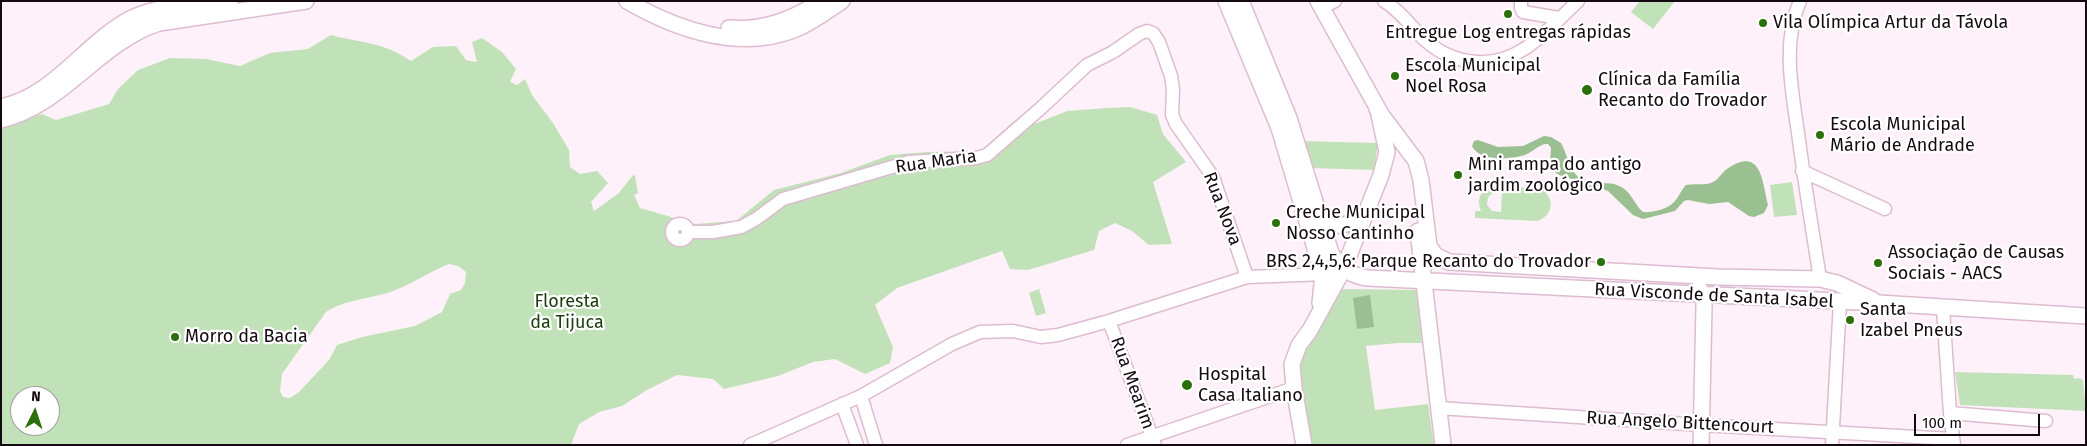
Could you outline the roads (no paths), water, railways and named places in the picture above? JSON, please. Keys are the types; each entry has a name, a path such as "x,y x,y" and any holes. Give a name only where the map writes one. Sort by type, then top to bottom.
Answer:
{"main road":[{"path":"1,108 41,90 119,26 133,18 168,8 230,1"},
{"path":"1,120 24,113 40,105 122,41 145,28 159,23 306,1"},
{"path":"627,1 659,18 696,32 757,39 767,38 795,29 816,19 842,1"},
{"path":"647,1 698,24 736,29 773,24 797,15 821,1"},
{"path":"1226,1 1279,128 1323,274 1320,304 1310,330"},
{"path":"1241,1 1289,118 1323,232 1339,264"},
{"path":"1327,3 1377,109 1402,152 1412,177 1443,445"},
{"path":"1304,445 1292,375 1294,355 1310,330 1339,264 1367,210 1385,162 1387,152 1377,109"},
{"path":"1377,109 1416,161 1421,180 1426,236 1431,250 1440,258 1461,264 1680,275 1820,279 1837,283 1879,303"},
{"path":"1315,203 1319,213 1326,221 1340,226 1353,222 1367,210"},
{"name":"Rua Visconde de Santa Isabel","path":"1339,264 1362,277 1704,296 1879,303 2086,316"},
{"path":"1680,275 1694,283 1704,296 1701,445"}],"street":[{"path":"1384,1 1397,9 1425,40 1439,50 1455,59 1490,63 1525,49 1578,1"},
{"path":"1800,1 1791,39 1790,60 1802,171 1820,279"},
{"path":"1519,4 1523,12 1559,18"},
{"name":"Rua Maria","path":"688,232 713,232 741,227 756,219 783,198 909,162 976,158 987,155 1087,65 1113,52 1139,34 1146,31 1153,34"},
{"name":"Rua Nova","path":"1153,34 1159,42 1171,76 1174,89 1172,114 1176,124 1213,176 1247,278"},
{"path":"1802,171 1885,209"},
{"path":"750,445 861,396 952,344 980,332 1013,331 1041,337 1058,334 1109,321 1247,278 1323,274 1339,264"},
{"path":"1832,438 1840,302"},
{"path":"1943,308 1950,413 1954,442"},
{"name":"Rua Mearim","path":"1109,321 1153,441"},
{"path":"1127,445 1153,441 1294,388"},
{"path":"861,396 876,445"},
{"path":"842,404 857,445"},
{"name":"Rua Angelo Bittencourt","path":"1438,408 1702,425 1832,438 1954,442"},
{"path":"1950,413 2046,421"}],"place":[{"name":"Entregue Log entregas rápidas","path":"1508,14"},
{"name":"Vila Olímpica Artur da Távola","path":"1763,23"},
{"name":"Escola Municipal Noel Rosa","path":"1395,76"},
{"name":"Clínica da Família Recanto do Trovador","path":"1587,90"},
{"name":"Escola Municipal Mário de Andrade","path":"1820,135"},
{"name":"Mini rampa do antigo jardim zoológico","path":"1458,175"},
{"name":"Creche Municipal Nosso Cantinho","path":"1276,223"},
{"name":"BRS 2,4,5,6: Parque Recanto do Trovador","path":"1601,262"},
{"name":"Associação de Causas Sociais - AACS","path":"1878,263"},
{"name":"Santa Izabel Pneus","path":"1850,320"},
{"name":"Morro da Bacia","path":"175,337"},
{"name":"Hospital Casa Italiano","path":"1187,385"}],"park label":[{"name":"Floresta da Tijuca","path":"567,312"}]}
